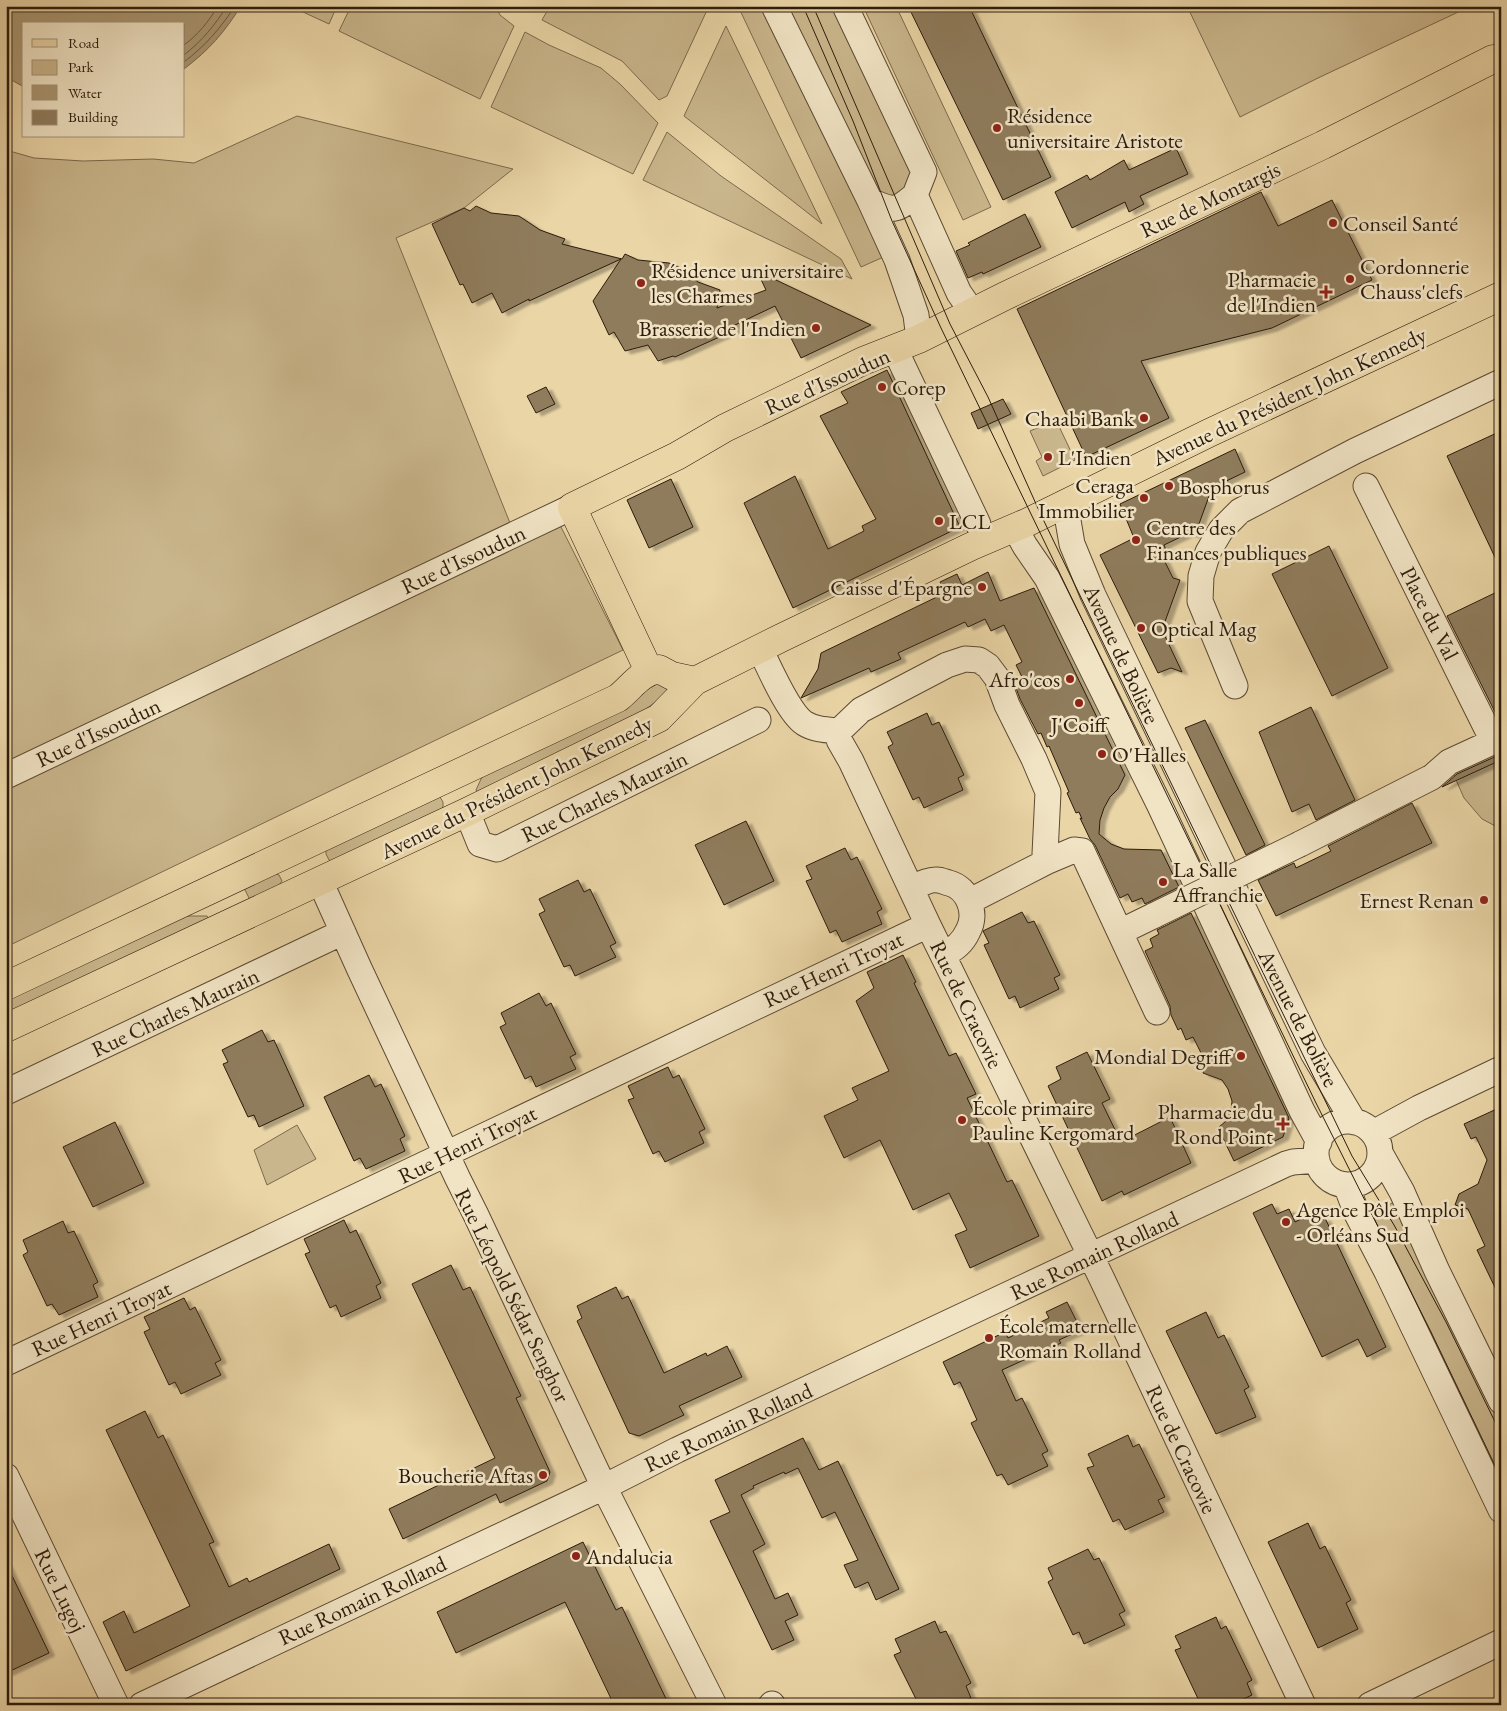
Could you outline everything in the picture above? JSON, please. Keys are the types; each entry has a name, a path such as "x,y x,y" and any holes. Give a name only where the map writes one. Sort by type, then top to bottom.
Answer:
{"main road":[{"name":"Rue de Montargis","path":"919,339 1323,145 1493,60 1501,60"},
{"name":"Avenue du Président John Kennedy","path":"6,1028 320,882 659,718 695,681 760,649 972,546 1015,528 1208,433 1501,296"},
{"name":"Rue d'Issoudun","path":"572,507 677,456 734,424 863,361 919,339"},
{"path":"572,507 649,671 659,669 672,676 695,681"},
{"name":"Avenue du Président John Kennedy","path":"6,986 618,698 630,688 638,677 649,671"},
{"path":"450,776 467,812"},
{"path":"304,846 320,882"}],"street":[{"path":"774,6 897,260 916,315 919,339"},
{"path":"845,6 924,172 915,195 900,208 888,209 870,201"},
{"path":"915,195 959,293 973,313"},
{"path":"900,360 978,524"},
{"path":"1235,686 1200,601 1201,576 1208,552 1221,530 1240,511 1355,451 1501,382"},
{"name":"Place du Val","path":"1366,486 1497,739"},
{"name":"Avenue de Bolière","path":"1065,503 1072,544 1093,595 1313,1053 1369,1136 1402,1192 1437,1271 1501,1401"},
{"name":"Rue d'Issoudun","path":"6,776 572,507"},
{"name":"Avenue de Bolière","path":"1015,528 1047,578 1160,806 1302,1111 1318,1151"},
{"path":"760,649 790,706 803,722 817,729 839,731 861,710 947,665 965,659 979,660 988,666 997,678 1007,705 1048,792 1045,854 1048,861"},
{"name":"Rue Charles Maurain","path":"467,812 480,844 497,849 758,720"},
{"name":"Rue de Cracovie","path":"839,731 839,740 851,761 928,925 1090,1256 1304,1705"},
{"path":"1120,932 1432,777 1448,762 1497,739"},
{"path":"970,902 1048,861 1074,850 1082,851 1157,1012"},
{"path":"911,888 936,880 953,884 964,891 970,902 972,916 970,929 952,951 943,954"},
{"name":"Rue Léopold Sédar Senghor","path":"320,882 446,1154 604,1487 714,1705"},
{"name":"Rue Henri Troyat","path":"6,1363 928,925"},
{"name":"Rue Charles Maurain","path":"6,1092 343,932"},
{"path":"1369,1136 1378,1164 1373,1173 1357,1184 1346,1185 1336,1183 1327,1178 1321,1170 1318,1151 1323,1134 1337,1124 1369,1136 1420,1108 1501,1069"},
{"name":"Rue Romain Rolland","path":"142,1705 604,1487 677,1450 1286,1164 1318,1151"},
{"path":"1346,1185 1357,1214 1387,1272 1501,1510"},
{"name":"Rue Lugoj","path":"6,1476 116,1705"},
{"path":"1370,1705 1501,1642"}],"green space":[{"path":"290,6 337,6 329,24"},
{"path":"351,6 495,6 500,15 514,26 480,99 339,31"},
{"path":"550,6 709,6 667,96 659,100 622,61 542,20"},
{"path":"738,6 771,6 888,255 861,267"},
{"path":"785,6 837,6 913,168 913,181 896,197 879,195"},
{"path":"863,6 896,6 991,207 963,220"},
{"path":"1187,6 1471,6 1240,117"},
{"path":"726,26 822,224 684,116"},
{"path":"525,32 601,68 620,84 658,123 633,174 491,107"},
{"path":"297,116 513,169 464,208 396,238 518,543 560,525 623,650 6,947 6,150 34,158 83,161 153,159 194,163"},
{"path":"667,132 721,176 841,259 852,279 643,180"},
{"path":"1056,420 1075,460 1043,476 1036,461 1042,457 1030,431"},
{"path":"651,679 667,688 667,693 633,719 478,793 476,790 481,779 489,769"},
{"path":"1501,739 1501,829 1482,819 1464,798 1449,764"},
{"path":"431,795 440,797 443,802 443,807 438,813 332,861 329,860 326,848"},
{"path":"274,873 279,875 282,881 277,888 250,900 244,888"},
{"path":"182,916 207,916 209,919 6,1018 6,999"},
{"path":"297,1125 316,1159 267,1185 254,1150"},
{"path":"1396,1201 1501,1420 1501,1489 1366,1217"}],"water":[{"path":"6,6 241,6 216,40 185,68 185,22 22,22 22,86 6,77"}],"building":[{"name":"Résidence universitaire Aristote","path":"908,6 969,6 1051,177 1003,200"},
{"path":"1176,148 1188,174 1140,196 1144,204 1129,212 1125,202 1072,228 1055,192 1087,175 1090,180 1124,160 1129,170"},
{"path":"1261,192 1278,226 1332,200 1372,280 1272,328 1141,361 1169,418 1086,457 1017,309"},
{"name":"Résidence universitaire les Charmes","path":"476,206 491,213 519,216 540,230 565,239 562,244 622,259 625,254 638,260 669,263 679,267 698,282 720,290 717,308 766,290 757,271 871,325 801,358 775,306 733,326 735,330 675,357 658,361 648,345 625,351 614,332 609,335 593,301 621,259 529,301 529,299 502,313 492,293 472,303 463,284 460,285 432,224 464,208 470,211"},
{"path":"1025,214 1041,247 983,274 982,272 968,278 956,251"},
{"path":"887,370 960,527 793,608 744,503 795,476 828,549 864,531 862,526 876,519 820,416 848,403 841,392"},
{"path":"546,387 555,404 536,413 527,396"},
{"path":"1003,399 1011,414 978,429 971,413"},
{"path":"1501,431 1501,570 1447,456"},
{"path":"1235,449 1245,472 1212,488 1195,535 1189,533 1164,545 1166,550 1160,552 1173,578 1180,580 1162,630 1182,672 1171,668 1158,673 1100,555 1134,538 1120,504"},
{"path":"671,479 693,527 649,548 627,500"},
{"path":"1329,546 1388,668 1332,696 1272,574"},
{"path":"988,572 1000,601 1034,588 1125,775 1118,789 1110,797 1104,808 1100,820 1099,834 1111,844 1124,849 1161,850 1179,887 1145,904 1142,898 1132,902 1128,894 1120,898 1095,845 1090,839 1079,812 1076,813 1049,746 1047,747 1041,733 1038,734 1020,699 1016,688 1025,683 1016,665 1022,662 1004,625 991,631 985,619 968,627 965,622 898,653 901,659 871,672 869,668 801,698 818,669 821,653 945,593 940,582 957,574 962,585"},
{"path":"1501,590 1501,724 1447,616"},
{"path":"1311,707 1355,800 1316,820 1309,804 1292,812 1259,732"},
{"path":"927,713 932,725 939,722 964,775 958,778 963,790 924,808 919,797 913,800 888,747 893,744 887,732"},
{"path":"1205,720 1265,845 1246,855 1185,728"},
{"path":"1501,754 1501,760 1442,787 1457,774"},
{"path":"1412,803 1432,843 1276,916 1258,880 1294,863 1296,868 1331,851 1328,846"},
{"path":"746,821 774,881 724,905 695,845"},
{"path":"845,848 851,860 857,857 882,909 877,912 882,924 842,942 836,930 830,933 806,881 812,879 806,866"},
{"path":"578,880 584,892 590,889 616,943 610,946 616,957 575,976 570,965 564,967 539,914 545,911 539,899"},
{"path":"1022,912 1028,923 1034,921 1060,975 1054,978 1059,989 1020,1008 1015,996 1009,999 984,945 989,943 983,931"},
{"path":"1191,913 1289,1118 1283,1137 1234,1161 1219,1127 1226,1121 1231,1111 1232,1101 1228,1089 1222,1080 1203,1073 1206,1063 1193,1037 1186,1040 1181,1028 1178,1030 1171,1015 1170,1006 1145,951 1153,947 1150,939 1159,934 1157,930"},
{"path":"903,955 916,982 914,983 949,1056 956,1053 976,1094 967,1098 1007,1182 1012,1180 1039,1236 970,1268 955,1235 967,1230 949,1193 913,1210 880,1140 844,1158 824,1116 858,1100 852,1088 889,1071 856,1001 874,988 867,972"},
{"path":"539,993 546,1006 551,1003 576,1054 570,1057 576,1069 536,1087 531,1076 525,1079 500,1027 506,1024 501,1013"},
{"path":"262,1030 268,1042 274,1040 304,1106 259,1127 254,1115 248,1117 223,1064 228,1062 222,1050"},
{"path":"1087,1052 1110,1099 1102,1103 1121,1142 1170,1117 1191,1163 1124,1195 1122,1191 1102,1201 1048,1086 1061,1079 1056,1067"},
{"path":"668,1067 673,1078 679,1075 705,1129 699,1132 704,1143 665,1162 659,1151 653,1154 628,1100 634,1098 628,1086"},
{"path":"369,1075 375,1087 381,1084 405,1136 400,1139 405,1151 366,1169 360,1158 354,1161 324,1097"},
{"path":"1501,1107 1501,1300 1477,1250 1485,1246 1468,1209 1455,1205 1459,1194 1478,1184 1487,1160 1476,1137 1471,1139 1464,1124"},
{"path":"115,1122 144,1183 93,1207 63,1147"},
{"path":"1272,1204 1277,1214 1289,1209 1295,1222 1309,1215 1311,1219 1318,1216 1320,1220 1325,1218 1386,1347 1367,1357 1358,1339 1322,1357 1253,1213"},
{"path":"344,1220 350,1233 356,1230 381,1283 376,1286 381,1298 341,1317 336,1305 330,1308 305,1254 310,1252 304,1239"},
{"path":"63,1221 68,1233 74,1231 98,1282 93,1285 98,1297 59,1315 52,1304 47,1306 23,1255 28,1252 23,1240"},
{"path":"451,1265 463,1290 470,1287 521,1396 516,1398 550,1472 547,1481 500,1503 496,1494 403,1539 389,1509 495,1458 412,1284"},
{"path":"616,1287 622,1299 628,1296 664,1373 706,1353 707,1356 727,1346 742,1377 679,1406 684,1415 639,1436 629,1433 577,1321 582,1318 577,1306"},
{"path":"184,1298 190,1310 195,1307 221,1360 215,1363 221,1375 181,1394 175,1382 169,1385 144,1332 150,1329 144,1317"},
{"path":"1067,1302 1081,1330 1059,1340 1061,1343 1002,1370 1016,1401 1022,1398 1048,1451 1042,1454 1048,1466 1008,1485 1002,1474 997,1476 971,1423 977,1420 960,1382 954,1385 943,1362 1005,1332 1008,1338 1049,1318 1046,1312"},
{"path":"1206,1312 1218,1338 1224,1335 1249,1387 1244,1390 1256,1417 1216,1434 1166,1331"},
{"path":"145,1411 158,1438 163,1435 214,1542 209,1544 229,1587 247,1578 249,1582 329,1544 340,1569 126,1671 103,1622 124,1611 134,1633 190,1606 106,1430"},
{"path":"1128,1435 1133,1447 1139,1444 1165,1497 1158,1500 1164,1512 1125,1530 1119,1519 1113,1522 1087,1468 1094,1466 1088,1454"},
{"path":"803,1438 819,1470 838,1461 899,1589 876,1600 868,1582 855,1588 844,1565 858,1560 835,1512 822,1518 798,1468 753,1486 754,1488 741,1495 765,1544 753,1551 775,1599 788,1593 798,1615 785,1621 794,1640 772,1650 710,1521 730,1512 715,1480"},
{"path":"1308,1523 1320,1549 1325,1546 1351,1600 1346,1603 1358,1629 1318,1648 1268,1542"},
{"path":"583,1542 616,1610 622,1607 669,1705 614,1705 565,1602 456,1653 437,1612"},
{"path":"1088,1549 1094,1560 1099,1558 1125,1611 1119,1614 1125,1625 1084,1644 1079,1632 1073,1635 1048,1582 1053,1579 1048,1568"},
{"path":"6,1563 49,1653 6,1673"},
{"path":"1216,1617 1221,1629 1226,1626 1252,1680 1247,1683 1252,1695 1231,1705 1201,1705 1175,1650 1181,1648 1175,1636"},
{"path":"935,1621 940,1633 946,1631 971,1683 966,1686 971,1698 957,1705 919,1705 894,1655 901,1652 895,1639"}],"tram line":[{"path":"803,6 853,121 892,221 941,328 1316,1103 1431,1332 1501,1478"},
{"path":"813,6 950,324 988,397 1041,515 1352,1156 1394,1225 1446,1322 1501,1434"}],"place":[{"name":"Résidence universitaire Aristote","path":"997,128"},
{"name":"Conseil Santé","path":"1333,223"},
{"name":"Cordonnerie Chauss'clefs","path":"1350,279"},
{"name":"Résidence universitaire les Charmes","path":"641,283"},
{"name":"Pharmacie de l'Indien","path":"1326,292"},
{"name":"Brasserie de l'Indien","path":"816,328"},
{"name":"Corep","path":"882,387"},
{"name":"Chaabi Bank","path":"1144,418"},
{"name":"L'Indien","path":"1048,457"},
{"name":"Bosphorus","path":"1169,486"},
{"name":"Ceraga Immobilier","path":"1144,498"},
{"name":"LCL","path":"939,521"},
{"name":"Centre des Finances publiques","path":"1136,540"},
{"name":"Caisse d'Épargne","path":"982,587"},
{"name":"Optical Mag","path":"1141,628"},
{"name":"Afro'cos","path":"1070,679"},
{"name":"J'Coiff","path":"1079,703"},
{"name":"O'Halles","path":"1102,754"},
{"name":"La Salle Affranchie","path":"1163,882"},
{"name":"Ernest Renan","path":"1484,900"},
{"name":"Mondial Degriff","path":"1241,1056"},
{"name":"École primaire Pauline Kergomard","path":"962,1120"},
{"name":"Pharmacie du Rond Point","path":"1283,1124"},
{"name":"Agence Pôle Emploi - Orléans Sud","path":"1286,1222"},
{"name":"École maternelle Romain Rolland","path":"989,1338"},
{"name":"Boucherie Aftas","path":"543,1475"},
{"name":"Andalucia","path":"576,1556"}]}
